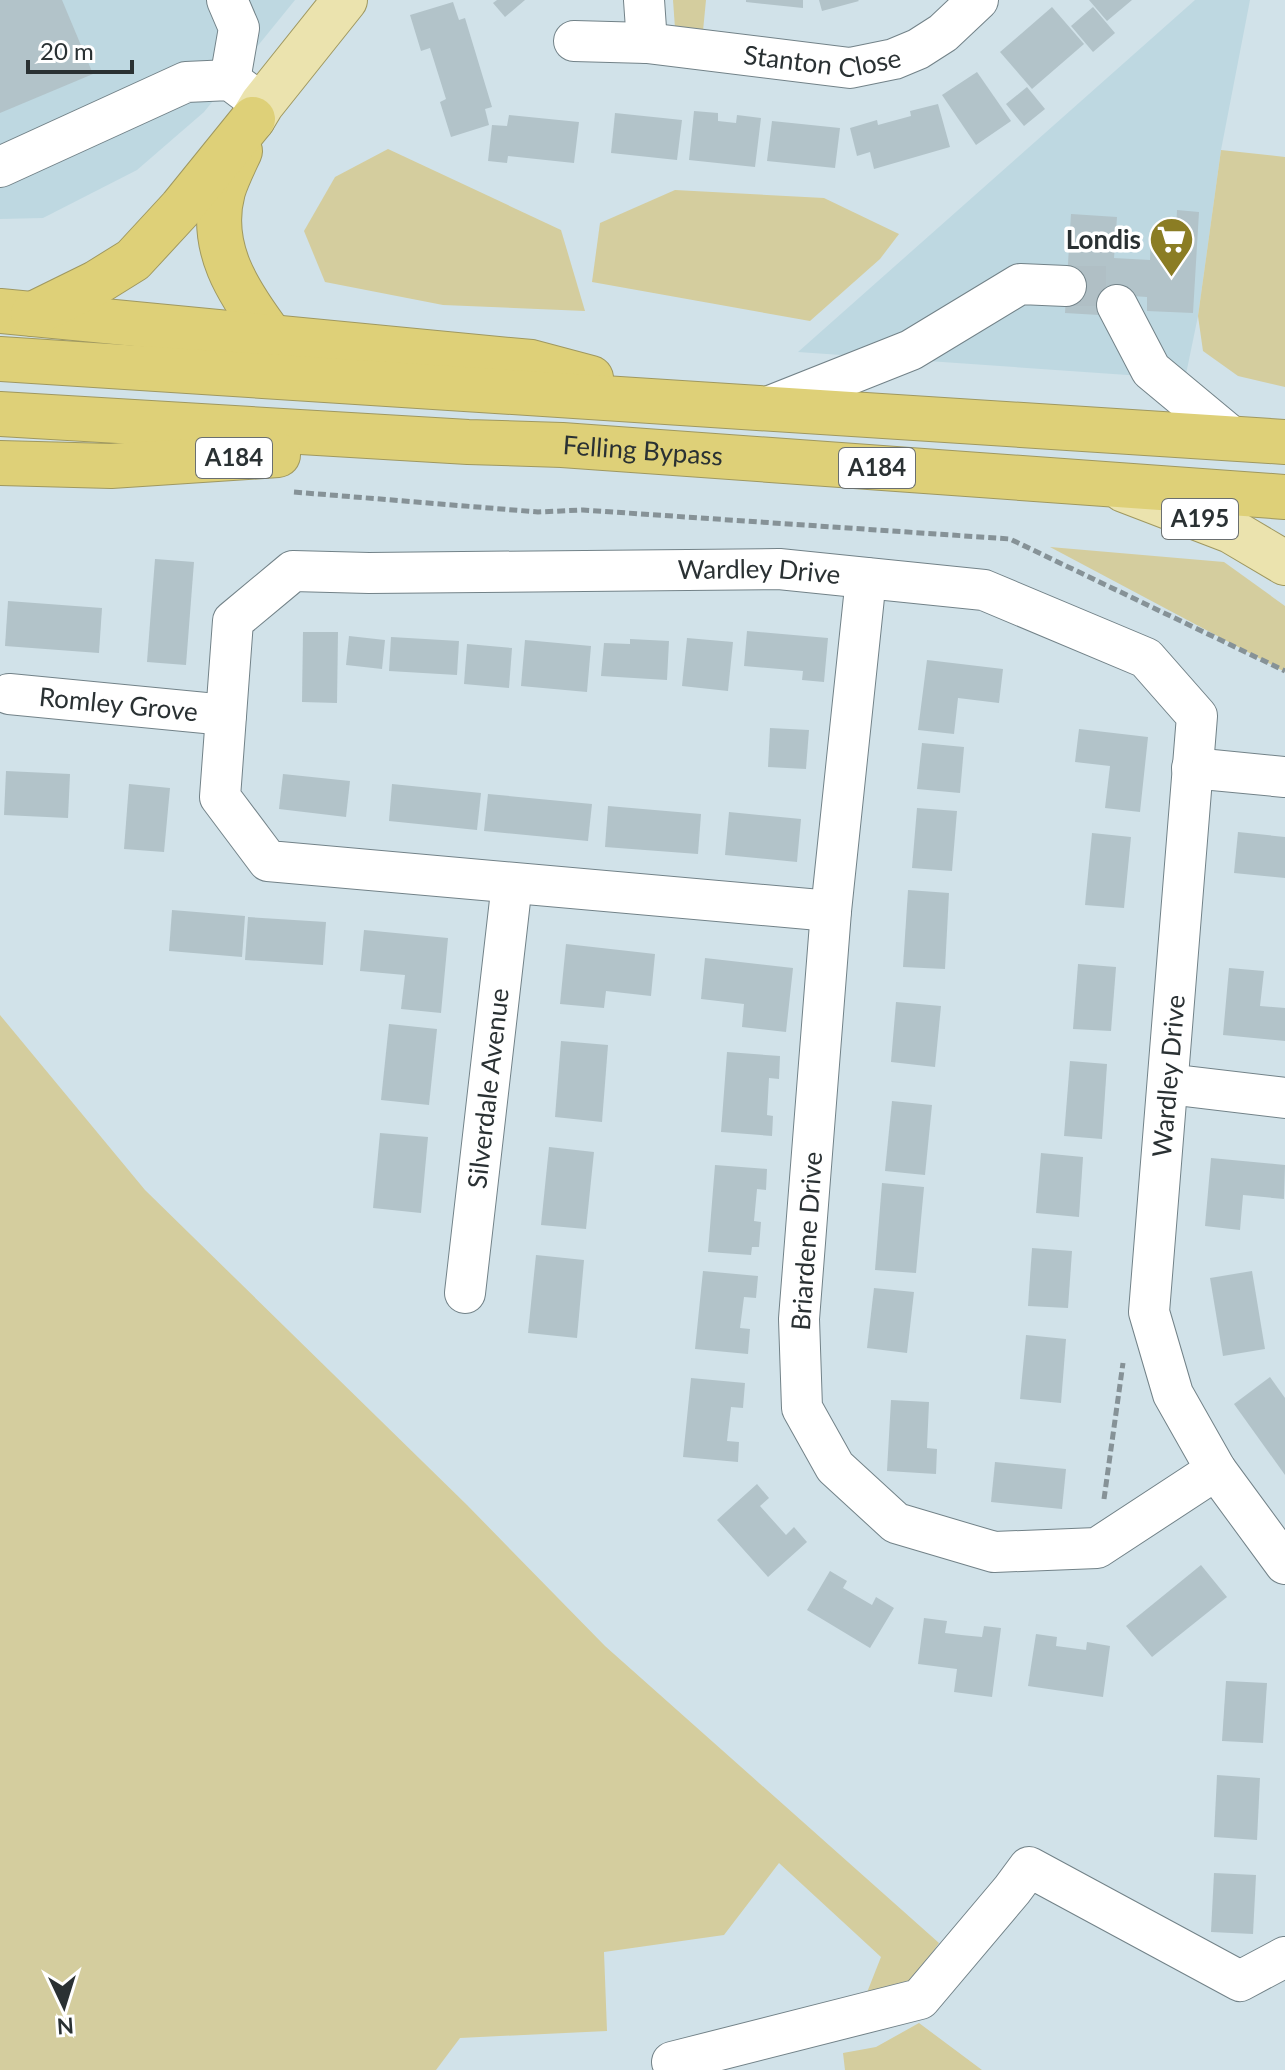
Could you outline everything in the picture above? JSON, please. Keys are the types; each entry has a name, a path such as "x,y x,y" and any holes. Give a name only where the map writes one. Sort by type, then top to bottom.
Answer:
{"highway":[{"path":"17,312 96,283 133,260 181,208 248,101"},
{"path":"248,101 223,192 218,229 225,263 241,295 270,335"},
{"name":"A184","path":"17,312 531,362 686,403"},
{"name":"Felling Bypass","path":"0,359 1285,442"},
{"name":"Felling Bypass","path":"0,414 578,446 1285,497"},
{"name":"A184","path":"0,463 111,466 468,442"}],"main road":[{"path":"248,101 345,0"},
{"name":"A195","path":"1110,484 1231,531 1285,563"}],"street":[{"path":"644,0 647,43"},
{"name":"Stanton Close","path":"574,41 647,43 834,67 873,66 918,49 943,33 978,0"},
{"path":"0,167 186,82 248,101 243,9"},
{"path":"765,408 911,350 1020,284 1066,286"},
{"path":"1117,305 1151,370 1234,439"},
{"name":"Wardley Drive","path":"831,911 268,861 220,797 233,621 293,571 779,569 984,590 1146,658 1197,716 1149,1312 1173,1394 1216,1470 1285,1564"},
{"name":"Briardene Drive","path":"866,578 831,911 799,1319 802,1408 835,1467 896,1523 994,1552 1097,1548"},
{"name":"Romley Grove","path":"9,694 226,715"},
{"path":"1192,768 1285,777"},
{"name":"Silverdale Avenue","path":"465,1293 512,883"},
{"path":"1168,1084 1285,1098"},
{"path":"1097,1548 1216,1470"},
{"path":"672,2062 920,1999 1029,1867 1240,1981 1285,1957"}],"path":[{"path":"1097,1548 1124,1353"}],"shaded area":[{"path":"0,0 295,0 204,112 137,170 43,218 0,219"},
{"path":"673,0 706,0 703,31 675,28"},
{"path":"1195,0 1250,0 1221,150 1198,316 1185,379 798,352"},
{"path":"388,149 561,230 585,311 443,305 325,282 304,231 335,177"},
{"path":"1221,150 1285,157 1285,387 1238,376 1203,351 1198,316"},
{"path":"675,190 824,198 899,234 880,259 810,321 592,282 600,223"},
{"path":"1050,547 1224,562 1285,606 1285,672"},
{"path":"0,1015 145,1190 467,1505 605,1646 939,1943 912,1981 864,2000 881,1957 779,1863 724,1935 604,1952 607,2031 460,2038 436,2070 0,2070"},
{"path":"919,2023 982,2070 845,2070 843,2053 876,2047"}],"building":[{"path":"0,0 62,0 93,74 0,113"},
{"path":"497,0 525,0 505,17 493,3"},
{"path":"803,0 803,8 746,2"},
{"path":"819,0 858,0 859,1 822,11"},
{"path":"1089,0 1132,0 1107,21"},
{"path":"453,2 459,20 465,18 492,107 485,109 489,125 451,137 440,102 446,99 430,48 421,51 410,15"},
{"path":"1052,7 1084,44 1032,89 1000,52"},
{"path":"1093,7 1115,33 1093,52 1071,26"},
{"path":"977,72 1011,121 976,145 942,95"},
{"path":"1027,87 1045,109 1024,126 1006,104"},
{"path":"938,104 950,147 874,169 870,152 857,156 850,128 877,120 878,125 911,116 910,111"},
{"path":"694,111 718,113 718,121 736,123 737,115 761,118 755,167 689,160"},
{"path":"615,113 682,120 677,160 611,153"},
{"path":"509,115 579,122 574,163 508,156 507,163 488,161 492,125 507,126"},
{"path":"772,121 840,128 835,168 767,161"},
{"path":"1177,210 1199,212 1193,313 1147,311 1147,297 1117,295 1116,316 1065,313 1071,214 1117,217 1114,258 1150,260 1151,231 1176,232"},
{"path":"155,559 194,562 186,665 147,662"},
{"path":"8,601 102,608 99,653 5,646"},
{"path":"747,631 828,638 824,682 802,680 803,671 744,666"},
{"path":"303,632 338,632 337,703 302,702"},
{"path":"349,636 385,640 382,669 346,665"},
{"path":"391,637 459,641 457,675 389,671"},
{"path":"687,638 733,642 728,691 682,686"},
{"path":"630,639 669,641 667,680 601,676 604,643 630,644"},
{"path":"525,640 591,646 587,692 521,686"},
{"path":"467,644 512,648 509,688 464,684"},
{"path":"927,660 1003,669 999,703 958,698 954,734 918,730"},
{"path":"770,728 809,730 806,769 768,767"},
{"path":"1079,729 1148,737 1140,812 1105,808 1110,766 1075,762"},
{"path":"922,743 964,747 960,793 917,789"},
{"path":"6,771 70,774 68,818 4,815"},
{"path":"283,774 350,781 346,817 279,809"},
{"path":"129,784 170,788 164,852 124,849"},
{"path":"392,784 481,793 477,830 389,821"},
{"path":"488,794 592,804 588,841 484,831"},
{"path":"608,806 701,814 698,854 605,847"},
{"path":"917,808 957,811 952,871 912,868"},
{"path":"729,812 801,819 797,862 725,855"},
{"path":"1238,832 1285,837 1285,878 1234,873"},
{"path":"1092,833 1131,837 1124,908 1085,905"},
{"path":"908,890 949,893 945,969 903,967"},
{"path":"172,910 245,916 242,957 169,951"},
{"path":"248,917 326,922 323,965 245,960"},
{"path":"364,930 448,938 441,1013 401,1009 405,975 360,971"},
{"path":"566,944 655,954 651,996 606,991 604,1008 560,1004"},
{"path":"705,958 793,968 786,1032 742,1027 744,1004 701,999"},
{"path":"1078,964 1116,967 1111,1031 1073,1029"},
{"path":"1229,968 1264,971 1260,1006 1285,1008 1285,1041 1223,1035"},
{"path":"896,1002 941,1006 935,1067 891,1062"},
{"path":"389,1024 437,1029 429,1105 381,1100"},
{"path":"561,1041 608,1045 602,1122 555,1117"},
{"path":"727,1052 780,1056 779,1079 769,1078 767,1115 773,1116 772,1136 721,1132"},
{"path":"1070,1061 1107,1064 1102,1139 1064,1136"},
{"path":"892,1101 932,1105 925,1175 885,1171"},
{"path":"380,1133 428,1137 421,1213 373,1208"},
{"path":"549,1147 594,1152 586,1229 541,1225"},
{"path":"1041,1153 1083,1157 1079,1217 1036,1213"},
{"path":"1211,1158 1285,1165 1284,1199 1243,1195 1240,1230 1205,1226"},
{"path":"715,1165 767,1169 766,1190 757,1189 754,1221 761,1222 759,1247 752,1247 751,1255 708,1252"},
{"path":"882,1183 924,1187 916,1273 875,1270"},
{"path":"1032,1248 1072,1251 1068,1308 1028,1306"},
{"path":"536,1255 584,1260 577,1338 528,1333"},
{"path":"703,1271 758,1276 756,1298 744,1297 740,1328 750,1329 748,1354 695,1349"},
{"path":"1252,1271 1265,1349 1223,1356 1210,1278"},
{"path":"874,1288 914,1292 907,1353 867,1348"},
{"path":"1026,1335 1066,1339 1061,1403 1020,1399"},
{"path":"1270,1377 1285,1398 1285,1475 1234,1404"},
{"path":"691,1378 745,1383 743,1408 731,1407 727,1441 739,1442 738,1462 683,1457"},
{"path":"891,1400 929,1402 927,1448 937,1449 936,1474 887,1471"},
{"path":"995,1462 1066,1469 1062,1509 991,1502"},
{"path":"757,1484 769,1498 760,1506 786,1535 794,1527 807,1542 768,1577 717,1520"},
{"path":"1201,1565 1227,1597 1152,1657 1126,1626"},
{"path":"830,1571 847,1581 843,1588 872,1605 876,1597 894,1608 870,1648 807,1610"},
{"path":"924,1618 947,1621 945,1633 982,1637 984,1626 1001,1628 992,1697 954,1692 957,1669 918,1664"},
{"path":"1036,1634 1057,1637 1056,1646 1086,1650 1087,1642 1110,1646 1103,1697 1028,1686"},
{"path":"1226,1681 1267,1683 1263,1743 1222,1741"},
{"path":"1217,1775 1260,1778 1257,1840 1214,1837"},
{"path":"1214,1873 1256,1875 1253,1934 1211,1932"}],"tunnel":[{"path":"1066,286 1107,286 1117,305"}],"place":[{"name":"Londis","path":"1172,279"}]}
